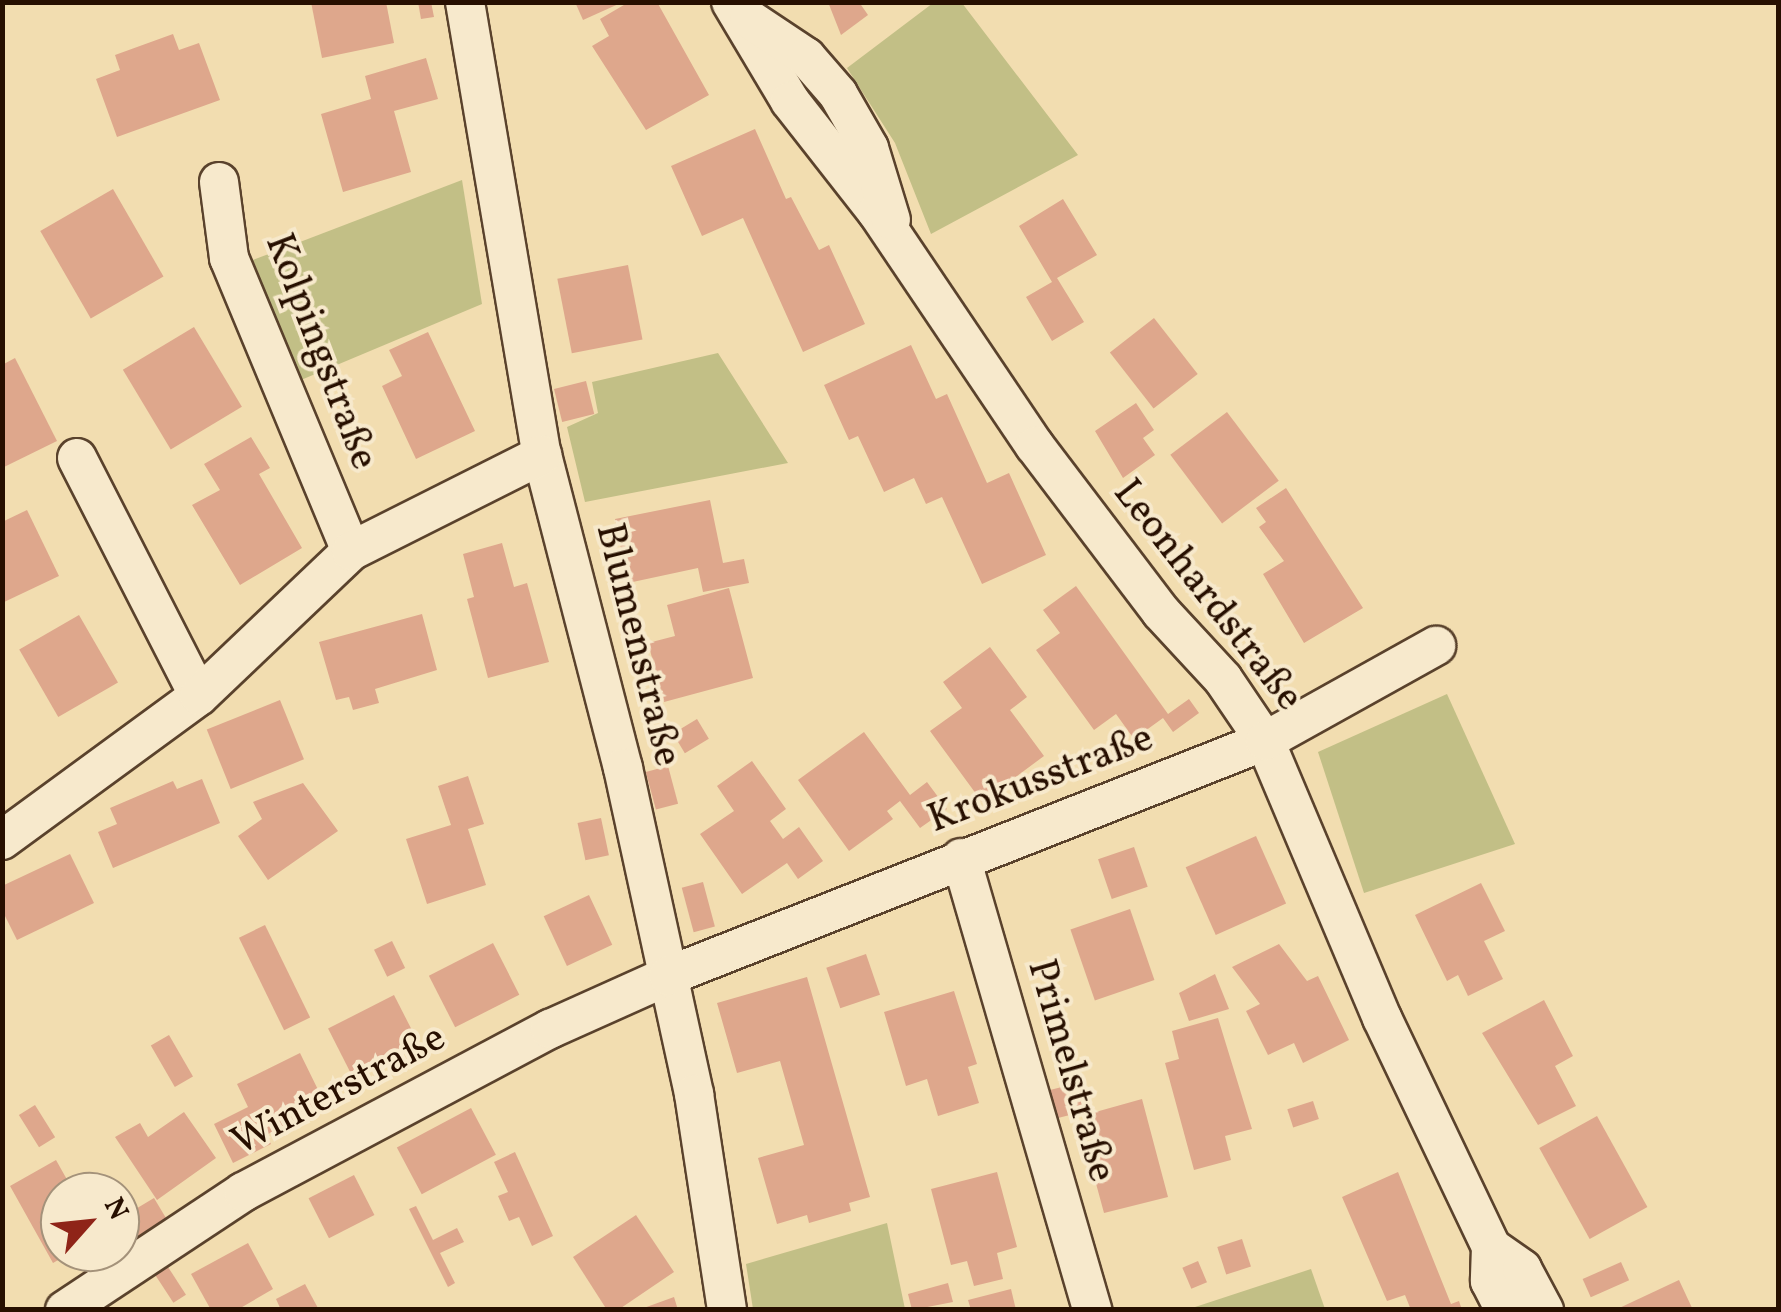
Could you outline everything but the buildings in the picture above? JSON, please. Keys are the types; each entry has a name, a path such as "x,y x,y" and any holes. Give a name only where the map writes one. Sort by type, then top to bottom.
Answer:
{"street":[{"name":"Blumenstraße","path":"465,2 542,455 623,768 668,976 727,1310"},
{"name":"Leonhardstraße","path":"736,8 790,100 900,246 1035,446 1161,612 1223,679 1265,741 1382,1018 1491,1247 1490,1281 1505,1310"},
{"name":"Kolpingstraße","path":"219,182 230,258 351,551"},
{"path":"2,840 199,696 351,551 542,455"},
{"path":"77,458 199,696"},
{"name":"Krokusstraße","path":"668,976 1265,741 1436,646"},
{"name":"Primelstraße","path":"961,858 1092,1310"},
{"name":"Winterstraße","path":"65,1310 242,1192 550,1029 668,976"},
{"name":"Leonhardstraße","path":"1491,1247 1522,1268 1544,1310"}],"shaded area":[{"path":"933,3 962,3 1078,155 931,234 895,143 847,68"},
{"path":"462,180 482,304 301,380 253,260"},
{"path":"718,353 788,463 585,502 567,427 598,413 592,382"},
{"path":"1447,694 1515,844 1364,893 1318,752"},
{"path":"887,1223 905,1309 753,1309 746,1264"},
{"path":"1311,1269 1325,1309 1189,1309"}]}
